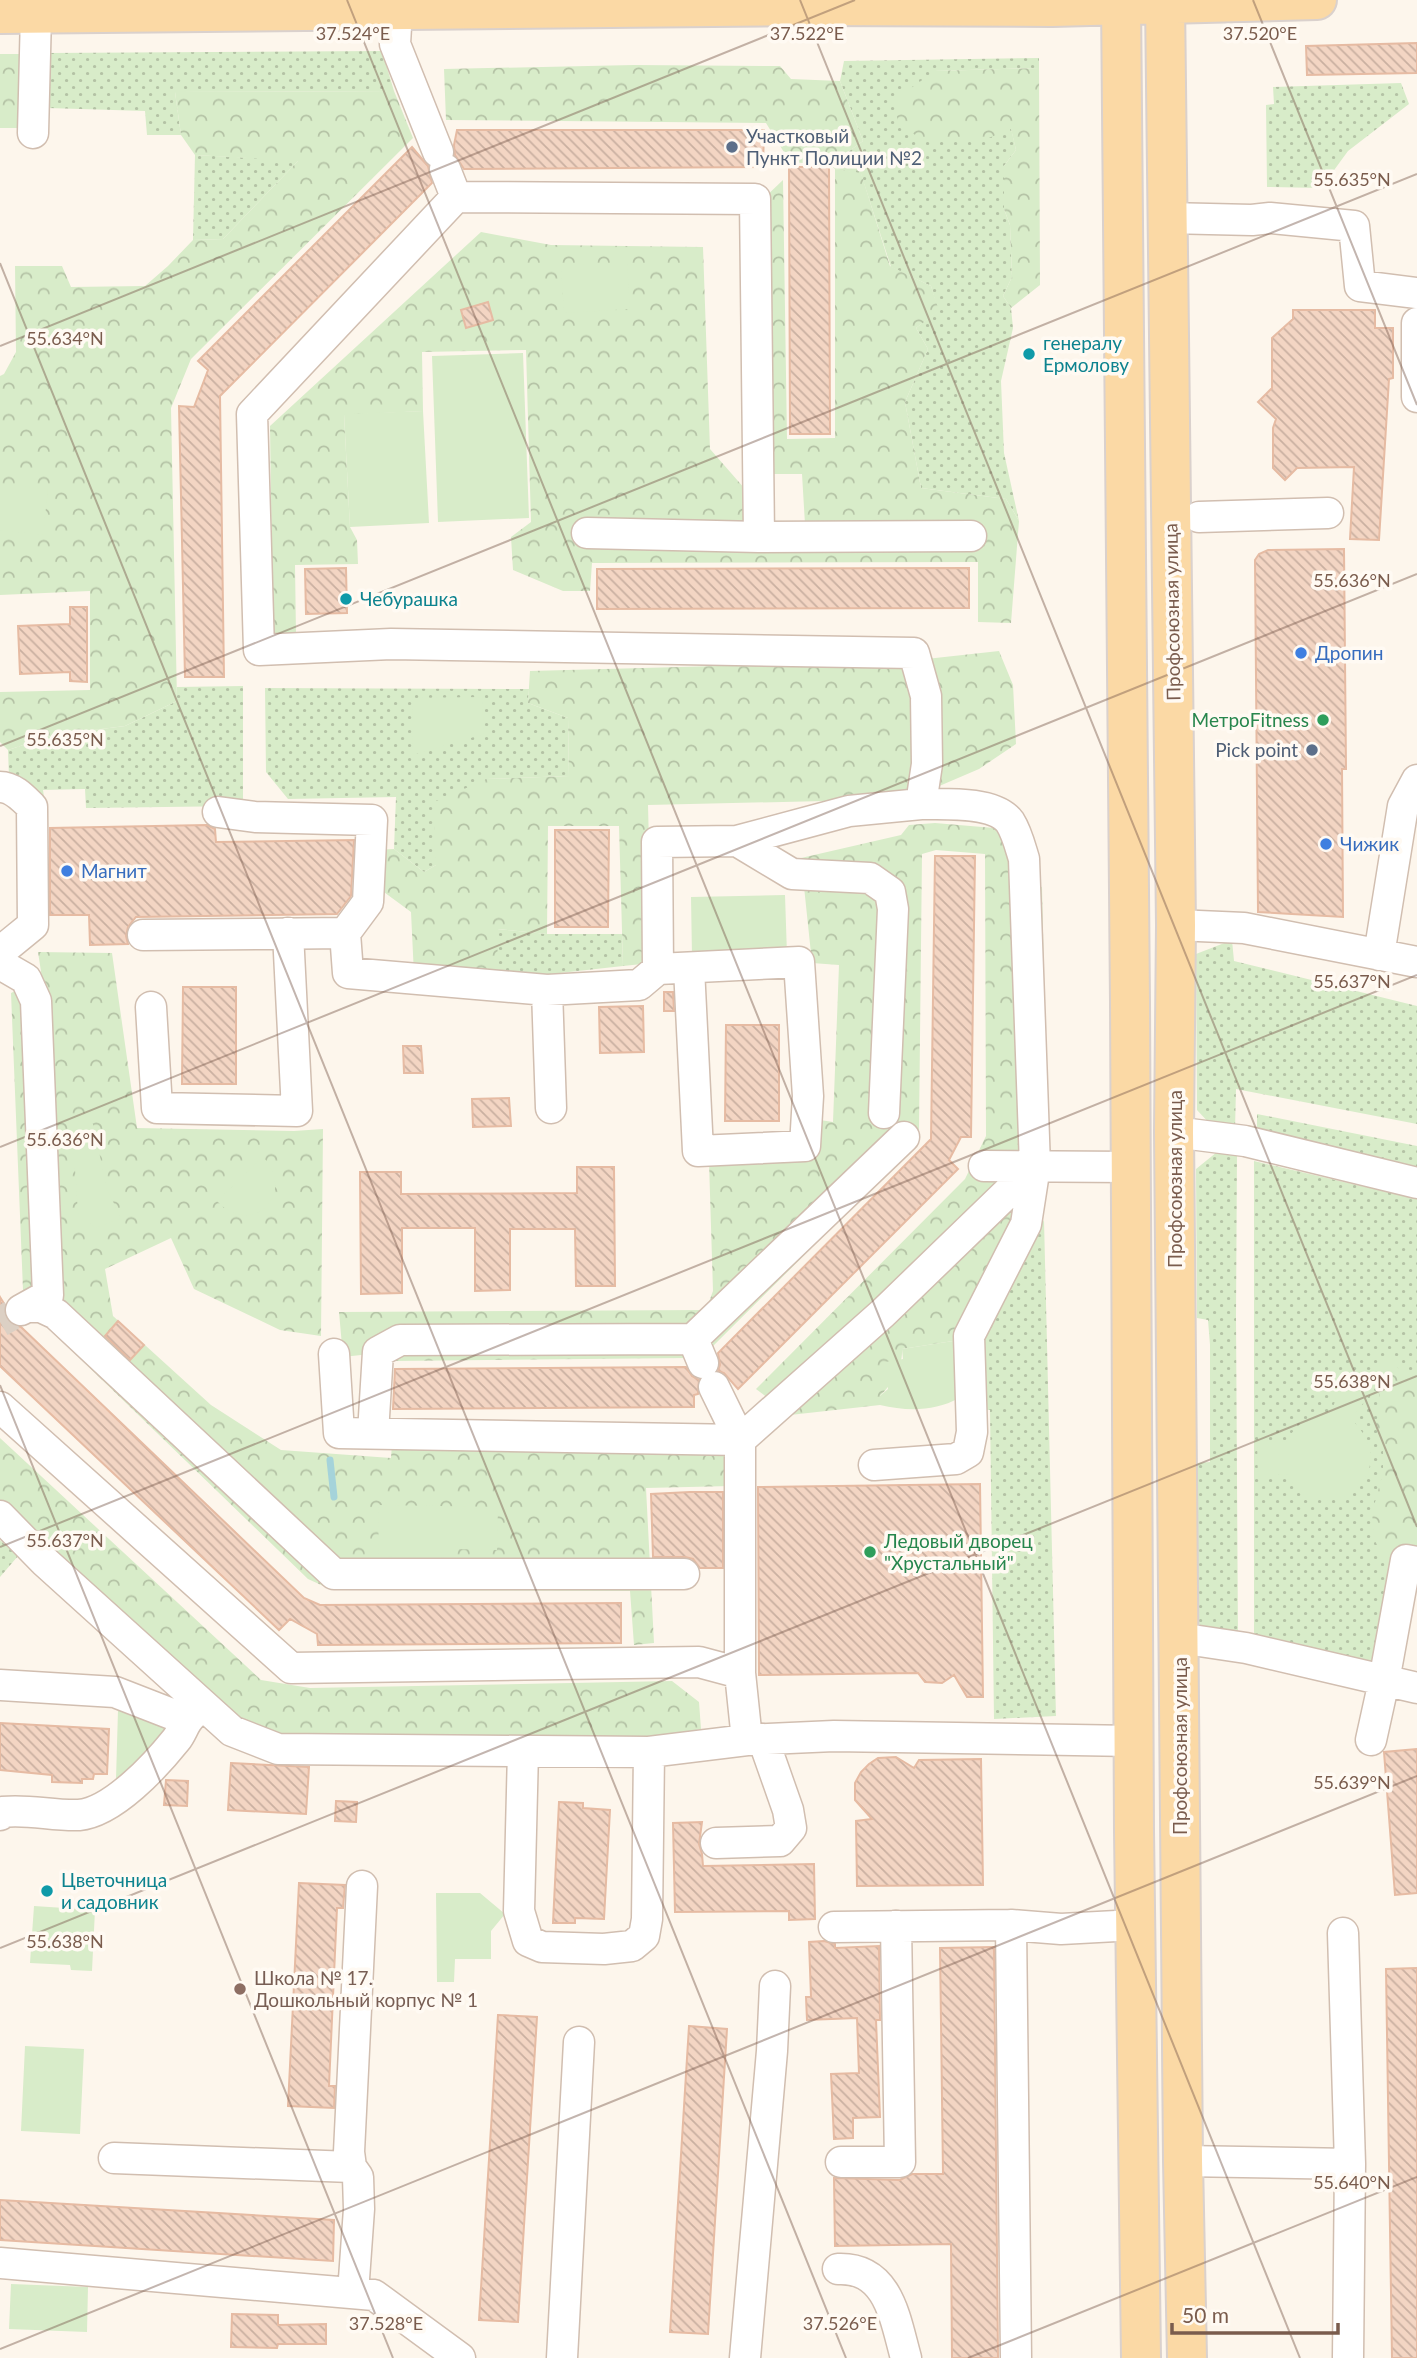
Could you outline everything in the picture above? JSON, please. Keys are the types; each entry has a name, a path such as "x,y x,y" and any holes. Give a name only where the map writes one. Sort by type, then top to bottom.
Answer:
{"main road":[{"path":"18,14 120,6 296,6 397,10 598,5 1317,0"},
{"name":"Профсоюзная улица","path":"1165,1 1176,925 1174,1132 1187,2358"},
{"path":"1121,3 1133,1741 1141,2358"}],"street":[{"path":"397,10 394,44 456,197"},
{"path":"18,14 33,132"},
{"path":"760,537 755,199 456,197 252,414 259,650 391,644 914,653 926,696 927,764 921,804"},
{"path":"1167,218 1270,218 1354,226 1360,286 1417,293"},
{"path":"1417,323 1417,397"},
{"path":"1199,517 1328,513"},
{"path":"587,533 760,537 971,536"},
{"path":"1379,955 1405,869 1403,806 1417,780"},
{"path":"0,788 5,787 20,795 32,807 33,925 0,952"},
{"path":"659,969 657,842 737,841 849,811 921,804 992,809 1008,820 1017,835 1024,859 1035,1166 1026,1224 970,1336 972,1432 968,1452 956,1459 874,1465"},
{"path":"218,812 255,817 372,820 368,902 345,933 348,973 547,990 639,985 659,969 799,962 808,1096 805,1146 698,1151 689,968"},
{"path":"737,841 792,874 870,878 890,892 893,909 884,1113"},
{"path":"1176,925 1244,928 1417,962"},
{"path":"151,1007 157,1108 297,1111 288,933"},
{"path":"144,935 345,933"},
{"path":"0,964 26,979 36,1001 48,1295 19,1311 41,1307 56,1314 334,1574 684,1574"},
{"path":"547,990 551,1108"},
{"path":"1174,1132 1245,1141 1417,1183"},
{"path":"703,1363 904,1137"},
{"path":"984,1166 1130,1167"},
{"path":"334,1354 339,1433 740,1440 883,1313 1035,1166"},
{"path":"373,1433 378,1352 400,1340 703,1363"},
{"path":"703,1363 740,1440 740,1673 755,1739 788,1810 791,1828 780,1841 716,1843"},
{"path":"0,1407 290,1668 699,1661 740,1673"},
{"path":"1133,1499 1142,1482 1152,1476 1159,1476 1167,1481 1178,1499"},
{"path":"0,1516 195,1713"},
{"path":"1371,1740 1406,1560 1417,1562"},
{"path":"1179,1638 1245,1648 1417,1688"},
{"path":"0,1685 115,1692 195,1713 278,1749 649,1752 755,1739 834,1736 1133,1741"},
{"path":"0,1815 2,1812 16,1810 80,1815 98,1809 130,1788 179,1738 195,1713"},
{"path":"523,1751 519,1911 528,1941 542,1947 604,1949 632,1946 644,1936 647,1919 649,1752"},
{"path":"353,2293 359,2209 358,2177 351,2167 349,2152 362,1886"},
{"path":"834,1927 1011,1926 1061,1929 1135,1925"},
{"path":"841,2162 900,2162 896,1926"},
{"path":"1011,1926 1016,2358"},
{"path":"1343,1933 1350,2164 1348,2358"},
{"path":"745,2358 772,2051 775,1986"},
{"path":"562,2358 579,2042"},
{"path":"114,2158 351,2167"},
{"path":"1183,2161 1350,2164"},
{"path":"0,2263 374,2295 460,2358"},
{"path":"838,2269 853,2269 873,2277 889,2302 906,2358"}],"green space":[{"path":"382,51 394,91 175,92 181,135 147,135 145,111 48,108 47,53"},
{"path":"0,54 24,54 21,128 0,128"},
{"path":"1039,58 1039,68 935,71 1011,128 1016,150 1004,166 1004,209 1010,225 1012,277 1003,296 1011,308 1013,328 1001,381 1004,453 1019,521 1006,499 921,488 905,402 928,349 916,328 938,311 931,286 891,267 861,174 835,169 830,165 863,141 840,81 844,61"},
{"path":"634,65 780,66 791,79 840,81 863,141 830,165 790,162 766,123 446,120 444,69"},
{"path":"1039,68 1040,285 1011,308 1003,296 1012,277 1010,225 1004,209 1004,166 1016,150 1011,129 981,141 923,141 898,122 894,100 935,71"},
{"path":"1401,83 1409,104 1348,151 1321,188 1267,187 1266,105 1274,104 1273,87"},
{"path":"394,91 413,138 191,359 171,408 177,701 125,726 54,735 8,750 0,742 0,692 90,690 90,591 0,595 0,376 4,374 16,352 15,266 62,266 71,287 145,286 193,240 223,239 298,161 195,155 181,135 175,92"},
{"path":"195,155 299,160 223,239 193,240"},
{"path":"835,169 861,173 890,266 931,286 939,311 916,328 928,349 905,402 921,488 1006,499 1019,521 1011,623 978,622 978,562 592,563 590,591 563,591 513,570 511,537 531,522 526,350 422,352 423,411 344,415 350,527 357,540 358,564 295,565 296,635 273,636 270,426 481,232 551,245 703,247 710,449 752,497 760,537 806,541 802,474 763,474 761,201 783,180 787,439 835,438"},
{"path":"627,263 630,309 564,313 561,266"},
{"path":"523,353 529,518 438,522 432,356"},
{"path":"423,411 429,523 350,527 344,414"},
{"path":"0,484 48,489 43,535 0,530"},
{"path":"999,651 1013,685 1016,744 979,769 909,799 648,805 652,963 623,966 619,826 548,826 547,934 498,929 497,980 414,975 411,912 373,884 375,850 394,849 424,872 436,865 434,802 487,779 569,776 568,718 528,703 530,671 908,661"},
{"path":"243,686 243,806 86,808 85,789 43,790 45,804 9,777 8,750 54,735 125,726 177,701 177,687"},
{"path":"265,688 529,689 528,703 568,718 569,776 487,779 436,865 424,872 394,849 396,797 288,799 266,772"},
{"path":"482,697 484,734 413,755 412,698"},
{"path":"935,823 994,828 1005,840 1014,882 1042,887 1048,1152 1017,1222 953,1341 902,1349 899,1368 880,1396 880,1405 790,1415 756,1389 965,1179 986,1136 985,854 936,850 922,854 919,1130 909,1151 709,1350 688,1358 394,1361 361,1355 343,1357 339,1312 706,1310 713,1291 709,1162 814,1157 820,1120 833,1122 839,965 812,963 801,858 901,835 909,825"},
{"path":"785,895 787,955 692,957 691,897"},
{"path":"497,929 547,934 622,934 623,966 497,980"},
{"path":"1232,940 1234,961 1417,1006 1417,1124 1236,1089 1235,1130 1211,1125 1197,1110 1196,954"},
{"path":"38,952 112,953 137,1128 294,1131 323,1129 321,1336 280,1330 194,1289 171,1238 105,1269 113,1316 211,1405 281,1450 391,1458 392,1444 730,1448 731,1486 646,1488 654,1643 634,1645 630,1591 332,1590 308,1579 35,1315 23,1290 11,993 42,978"},
{"path":"80,1114 93,1124 107,1189 121,1218 95,1228 78,1213 73,1140"},
{"path":"1257,1114 1417,1146 1417,1174 1257,1135"},
{"path":"1217,1152 1237,1154 1238,1639 1208,1636 1198,1622 1197,1463 1210,1462 1210,1345 1208,1320 1197,1318 1196,1169"},
{"path":"263,1157 272,1172 275,1186 273,1198 266,1208 255,1214 243,1215 230,1211 217,1201"},
{"path":"1254,1161 1417,1199 1417,1551 1393,1551 1371,1665 1254,1638"},
{"path":"1044,1220 1056,1716 994,1719 990,1410 979,1410 977,1346"},
{"path":"953,1341 959,1398 940,1406 920,1409 880,1405 880,1396 888,1389 885,1362 903,1359 902,1349"},
{"path":"1388,1355 1403,1374 1417,1368 1417,1554 1386,1562 1375,1541 1372,1513 1383,1473 1383,1449 1376,1425 1381,1402 1374,1374"},
{"path":"1332,1376 1365,1382 1375,1388 1351,1419 1367,1441 1371,1461 1365,1478 1352,1492 1335,1499 1317,1500 1301,1492 1288,1474 1258,1477 1257,1440 1286,1442 1304,1421 1331,1412 1336,1399 1327,1389"},
{"path":"0,1438 261,1680 310,1688 672,1681 699,1702 701,1729 647,1739 282,1739 233,1720 0,1503"},
{"path":"379,1505 498,1507 497,1550 455,1549 455,1558 378,1556"},
{"path":"0,1540 18,1556 0,1577"},
{"path":"118,1710 159,1719 165,1726 165,1731 137,1762 116,1779"},
{"path":"436,1893 480,1893 505,1914 491,1931 491,1959 455,1959 454,1982 437,1982"},
{"path":"34,1906 95,1910 92,1971 71,1970 70,1965 30,1963"},
{"path":"25,2046 84,2049 80,2134 21,2131"},
{"path":"11,2284 88,2287 87,2332 9,2329"}],"building":[{"path":"1417,43 1417,73 1307,75 1306,46"},
{"path":"457,130 764,130 763,167 464,169 455,155"},
{"path":"412,147 428,166 432,183 220,396 224,677 185,677 179,406 194,407 208,370 198,361"},
{"path":"789,167 829,167 830,434 790,434"},
{"path":"488,302 493,320 466,328 461,310"},
{"path":"1293,310 1375,310 1375,328 1393,328 1393,378 1389,379 1379,540 1350,539 1354,467 1297,468 1285,480 1273,468 1273,428 1276,419 1258,402 1272,388 1272,338 1293,319"},
{"name":"Дропин","path":"1344,549 1346,769 1342,769 1343,917 1258,912 1255,560 1259,554 1268,550"},
{"path":"346,568 347,613 306,614 305,569"},
{"path":"969,568 969,608 597,609 597,569"},
{"path":"70,607 87,607 87,682 70,681 70,672 20,674 18,626 70,624"},
{"path":"207,825 215,829 216,842 354,840 351,896 337,914 136,917 128,927 128,944 90,945 89,915 50,915 50,828"},
{"path":"555,830 609,830 608,927 555,927"},
{"path":"935,856 975,856 971,1137 961,1137 949,1160 958,1169 738,1389 724,1373 718,1371 718,1353 931,1139"},
{"path":"183,987 236,987 236,1084 182,1084"},
{"path":"664,992 673,992 674,1011 664,1011"},
{"path":"643,1006 644,1052 600,1053 599,1007"},
{"path":"726,1025 779,1025 779,1121 725,1121"},
{"path":"403,1046 421,1046 423,1073 404,1073"},
{"path":"509,1098 511,1126 473,1127 472,1099"},
{"path":"577,1167 614,1167 615,1286 576,1286 575,1229 510,1229 510,1290 475,1291 475,1228 402,1228 402,1293 361,1294 360,1172 401,1172 401,1194 577,1193"},
{"path":"0,1297 5,1305 5,1318 11,1325 21,1327 304,1598 320,1605 621,1603 621,1643 318,1645 317,1634 290,1619 279,1630 0,1366"},
{"path":"118,1321 144,1345 130,1360 105,1336"},
{"path":"686,1367 692,1376 699,1380 698,1394 694,1395 694,1407 393,1409 395,1369"},
{"name":"Ледовый дворец \"Хрустальный\"","path":"980,1484 983,1697 967,1697 954,1675 942,1683 925,1682 918,1673 759,1675 758,1487"},
{"path":"723,1492 723,1568 700,1568 693,1559 685,1557 653,1557 651,1494"},
{"path":"0,1723 109,1729 107,1774 94,1774 93,1779 82,1779 82,1783 52,1782 52,1775 0,1770"},
{"path":"1417,1749 1417,1893 1395,1895 1384,1752"},
{"path":"896,1757 914,1768 919,1760 981,1759 983,1885 857,1886 856,1821 872,1819 855,1800 855,1783 861,1772 878,1758"},
{"path":"231,1763 309,1767 306,1814 228,1810"},
{"path":"166,1780 188,1781 187,1806 164,1805"},
{"path":"336,1801 357,1802 356,1822 335,1821"},
{"path":"559,1802 583,1803 583,1808 610,1810 604,1919 575,1918 575,1923 553,1923"},
{"path":"702,1822 699,1844 703,1866 814,1864 815,1919 789,1920 789,1911 675,1912 673,1823"},
{"path":"299,1883 345,1885 343,1908 337,1908 329,2086 335,2086 334,2108 288,2106"},
{"path":"824,1941 835,1944 835,1948 879,1946 880,2020 876,2020 880,2117 853,2118 853,2138 834,2139 831,2074 859,2073 857,2018 807,2020 806,1997 811,1997 809,1942"},
{"path":"994,1947 998,2358 952,2358 951,2244 835,2246 834,2178 900,2180 912,2174 943,2174 940,1948"},
{"path":"1417,1968 1417,2358 1392,2358 1386,1969"},
{"path":"498,2015 537,2017 518,2322 479,2320"},
{"path":"689,2026 727,2029 708,2334 670,2332"},
{"path":"0,2200 334,2220 333,2261 0,2240"},
{"path":"232,2314 278,2315 278,2325 326,2324 326,2344 278,2344 277,2348 231,2347"}],"waterway":[{"path":"330,1460 334,1497"}],"tunnel":[{"path":"0,1322 12,1315"}],"place":[{"name":"Участковый Пункт Полиции №2","path":"732,147"},
{"name":"генералу Ермолову","path":"1029,354"},
{"name":"Чебурашка","path":"346,599"},
{"name":"Дропин","path":"1301,653"},
{"name":"МетроFitness","path":"1323,720"},
{"name":"Pick point","path":"1312,750"},
{"name":"Чижик","path":"1326,844"},
{"name":"Магнит","path":"67,871"},
{"name":"Ледовый дворец \"Хрустальный\"","path":"870,1552"},
{"name":"Цветочница и садовник","path":"47,1891"},
{"name":"Школа № 17. Дошкольный корпус № 1","path":"240,1989"}]}
